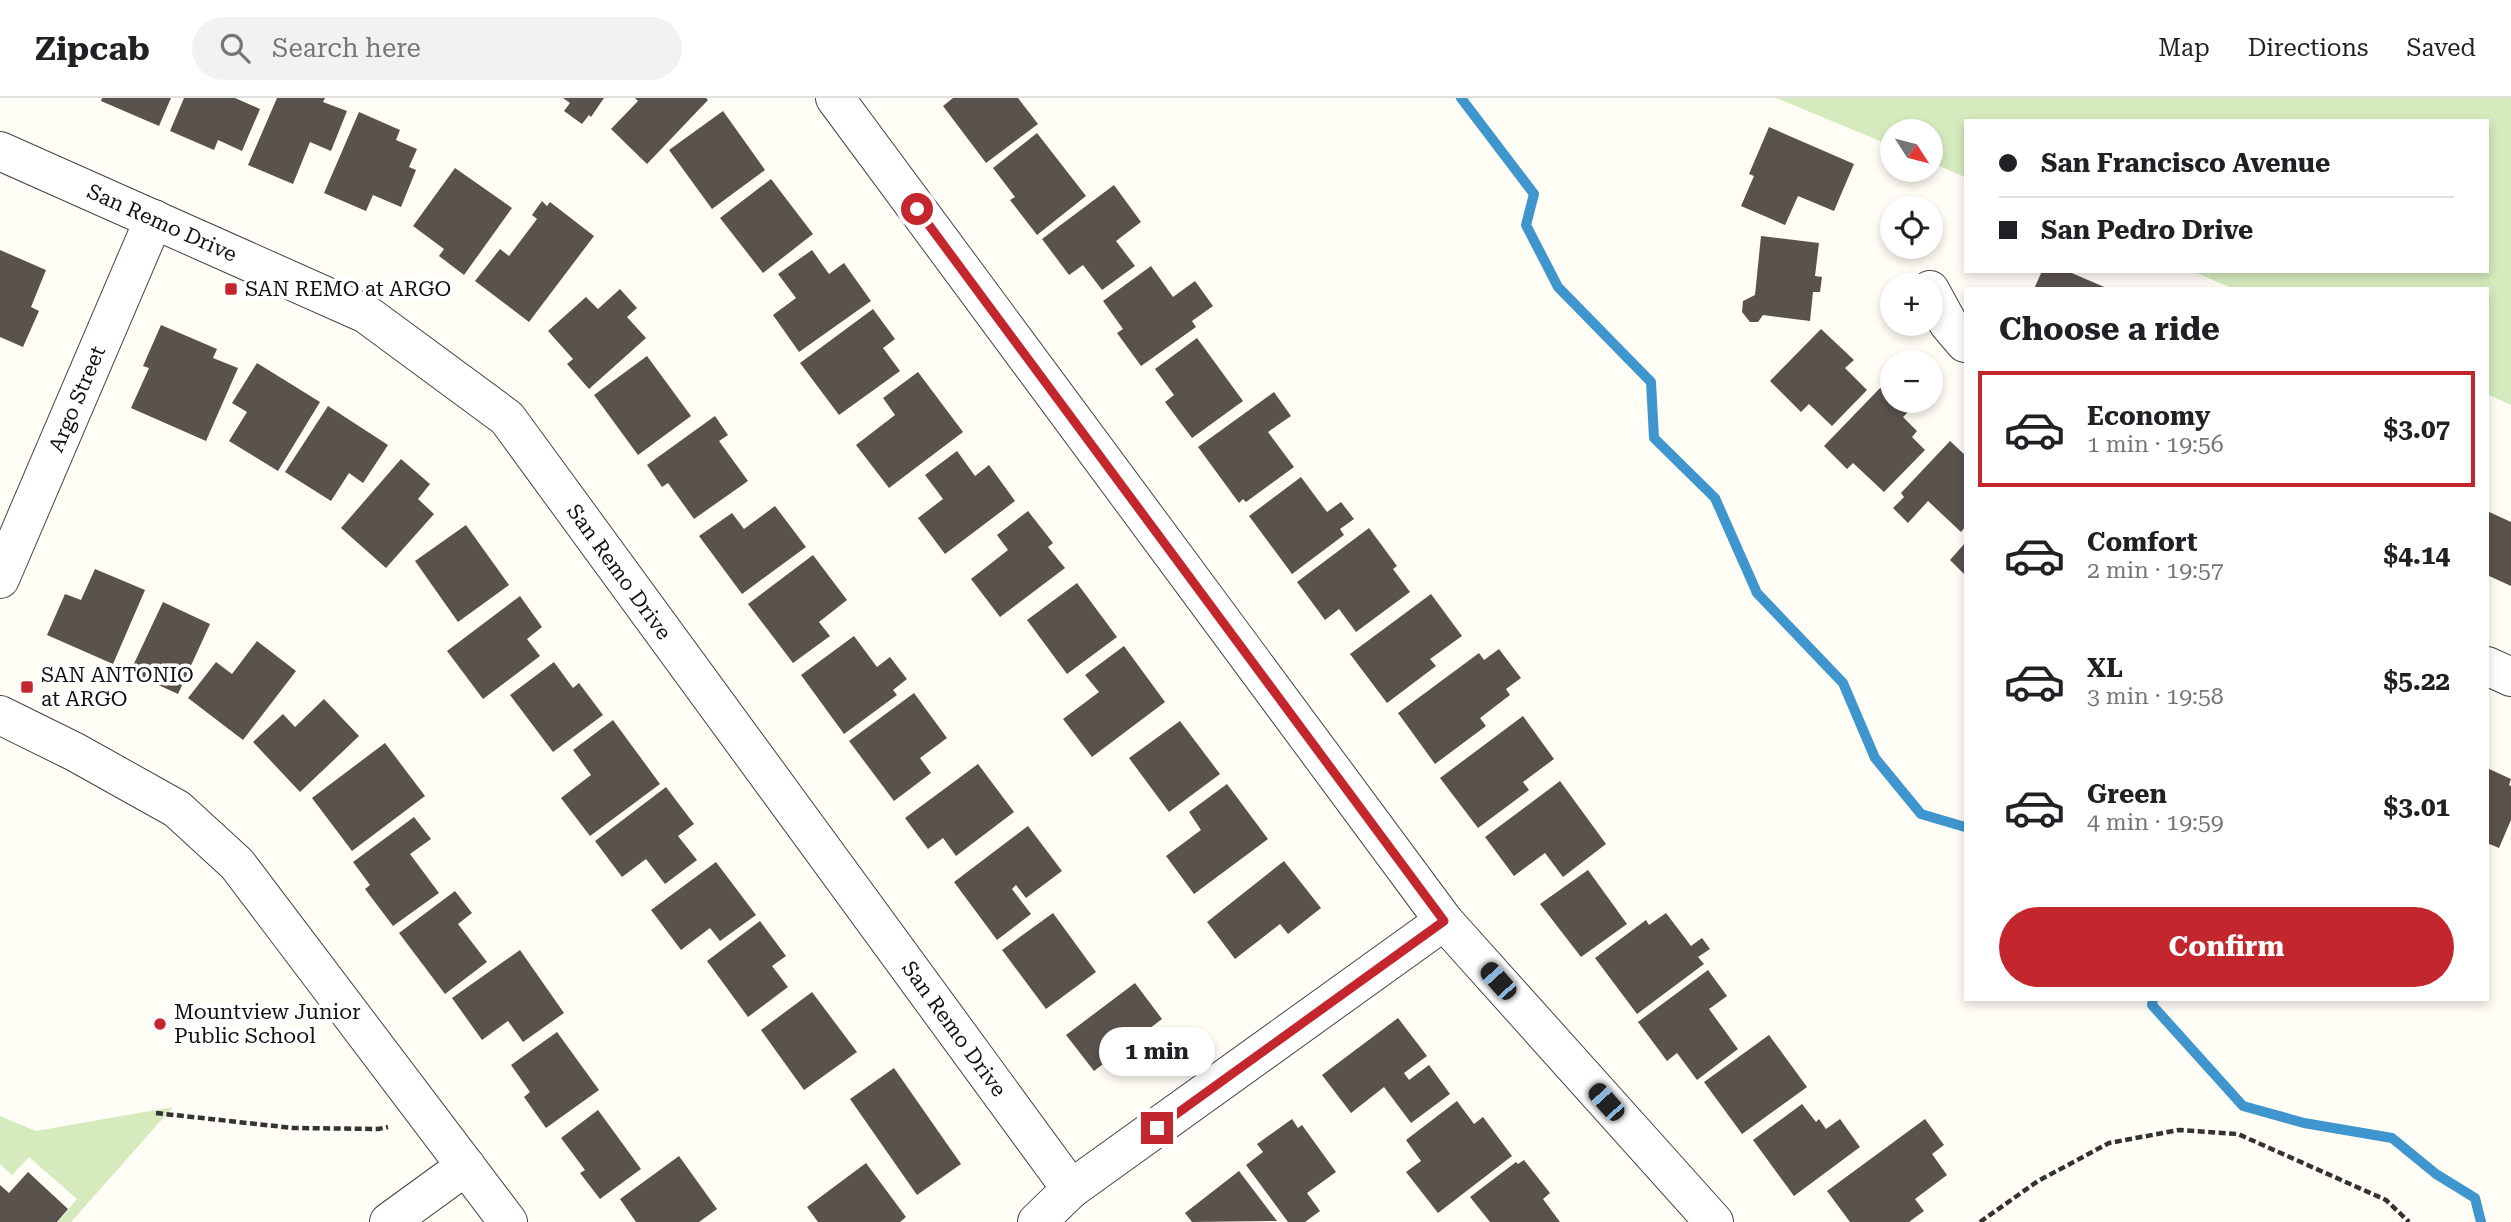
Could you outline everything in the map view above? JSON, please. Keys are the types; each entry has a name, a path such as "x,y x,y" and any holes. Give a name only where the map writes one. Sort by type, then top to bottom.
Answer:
{"street":[{"path":"835,98 1444,921 1714,1222"},
{"name":"San Remo Drive","path":"0,151 366,314 506,418 1072,1189"},
{"name":"Argo Street","path":"0,579 154,219"},
{"path":"1943,313 1964,342"},
{"path":"2489,667 2511,677"},
{"path":"0,715 75,752 177,810 237,864 508,1222"},
{"path":"1037,1222 1072,1189 1444,921"},
{"path":"389,1222 466,1166"}],"path":[{"path":"156,1113 293,1128 378,1129 429,1117"},
{"path":"1980,1222 2038,1181 2109,1143 2179,1130 2238,1134 2386,1200 2409,1222"}],"green space":[{"path":"1776,98 2511,98 2511,405 2489,395 2489,287 2229,287 2197,273 2489,273 2489,119 1964,119 1964,177 1943,168 1943,119 1880,119 1880,141"},
{"path":"173,1107 71,1222 58,1222 77,1199 29,1157 12,1175 0,1164 0,1116 36,1131"}],"building":[{"path":"102,98 171,98 159,126 101,101"},
{"path":"184,98 235,98 260,109 242,151 218,140 214,150 170,131"},
{"path":"277,98 325,98 323,102 347,111 331,151 310,142 293,184 248,165"},
{"path":"563,98 604,98 591,117 589,115 582,124 564,111 570,103"},
{"path":"635,98 708,100 647,164 611,129 638,101"},
{"path":"953,98 1018,98 1038,124 986,163 943,106"},
{"path":"723,111 765,170 712,209 669,150"},
{"path":"359,112 400,130 396,140 417,149 409,167 416,170 401,207 373,195 366,211 324,193"},
{"path":"1769,127 1854,164 1834,211 1798,196 1785,225 1741,206 1754,176 1749,174"},
{"path":"1037,133 1086,196 1037,235 1010,200 1015,197 993,168"},
{"path":"455,168 512,208 464,275 439,256 444,249 413,226"},
{"path":"771,179 813,234 763,273 720,218"},
{"path":"1114,185 1141,222 1116,241 1135,266 1102,290 1083,265 1069,275 1042,239"},
{"path":"542,201 547,206 550,202 594,236 529,322 475,281 500,249 509,256 537,219 532,215"},
{"path":"1761,236 1819,243 1815,276 1822,277 1820,292 1813,292 1810,321 1763,315 1758,322 1750,322 1742,312 1743,301 1755,295"},
{"path":"0,250 46,270 31,307 39,311 23,347 0,337"},
{"path":"812,250 829,274 844,263 871,301 799,352 773,315 796,298 778,274"},
{"path":"1151,266 1173,297 1195,281 1213,306 1192,321 1196,327 1141,366 1117,333 1123,329 1103,301"},
{"path":"2041,273 2072,273 2104,287 2035,287"},
{"path":"620,289 637,308 627,317 646,338 589,389 567,364 573,359 548,331 586,297 598,309"},
{"path":"873,309 895,339 883,348 900,371 839,415 800,363"},
{"path":"161,325 217,349 213,358 238,368 206,441 131,408 149,368 143,366"},
{"path":"1821,329 1854,360 1845,368 1867,390 1832,426 1809,404 1801,412 1770,381"},
{"path":"1197,338 1243,401 1192,438 1165,402 1174,395 1155,369"},
{"path":"647,356 691,416 638,455 594,395"},
{"path":"257,363 320,402 278,471 229,441 247,412 232,403"},
{"path":"918,372 963,432 889,488 856,445 895,415 883,398"},
{"path":"1880,388 1880,413 1907,413 1903,417 1917,431 1912,437 1925,450 1884,492 1853,463 1847,469 1824,446"},
{"path":"1274,392 1291,416 1268,432 1294,467 1246,502 1243,499 1239,503 1198,447"},
{"path":"328,406 388,445 363,483 349,473 331,501 285,472"},
{"path":"715,416 728,435 719,441 748,481 694,519 668,483 662,487 647,465"},
{"path":"1950,441 1964,454 1964,528 1961,532 1928,501 1908,523 1893,508 1904,497 1901,493"},
{"path":"957,451 975,476 989,465 1015,501 945,554 918,518 943,499 925,475"},
{"path":"401,459 430,484 418,499 434,514 386,568 341,528"},
{"path":"1301,477 1327,512 1341,502 1354,519 1340,529 1344,535 1292,574 1249,516"},
{"path":"775,506 806,547 742,594 699,536 732,513 744,529"},
{"path":"1028,511 1053,543 1048,547 1065,568 1000,617 971,579 1008,550 997,535"},
{"path":"2489,512 2511,522 2511,586 2489,576"},
{"path":"466,525 509,585 458,622 415,561"},
{"path":"1369,528 1397,566 1393,569 1410,592 1356,632 1339,609 1325,620 1297,582"},
{"path":"1964,544 1964,574 1950,560"},
{"path":"813,555 847,600 819,622 830,636 793,663 748,604"},
{"path":"95,569 145,590 113,664 47,635 65,594 81,600"},
{"path":"1077,583 1117,637 1067,674 1027,620"},
{"path":"1431,594 1462,636 1430,659 1436,666 1387,703 1350,654"},
{"path":"520,596 542,627 527,639 540,656 483,699 447,651"},
{"path":"163,602 210,624 178,694 130,672"},
{"path":"854,636 877,667 890,657 907,679 893,690 897,695 844,734 801,675"},
{"path":"257,641 296,671 243,740 188,698 216,662 232,674"},
{"path":"1124,646 1165,702 1092,757 1063,719 1099,692 1085,675"},
{"path":"1499,649 1521,678 1506,689 1510,695 1480,718 1486,726 1435,764 1398,713 1479,653 1484,660"},
{"path":"554,662 573,688 579,683 603,715 553,752 510,695"},
{"path":"914,693 947,738 920,758 931,773 894,801 849,741"},
{"path":"324,699 359,736 300,792 253,742 283,714 295,727"},
{"path":"1523,716 1554,759 1523,782 1529,790 1478,828 1440,778"},
{"path":"613,720 660,784 590,836 561,798 591,775 573,750"},
{"path":"1180,721 1220,774 1169,812 1129,758"},
{"path":"385,743 425,796 352,851 312,798"},
{"path":"978,764 1014,812 956,856 943,838 928,849 905,818"},
{"path":"2489,769 2511,779 2511,820 2499,848 2489,844"},
{"path":"1560,781 1606,844 1563,877 1545,853 1514,876 1485,837"},
{"path":"1227,784 1268,839 1194,894 1166,856 1201,830 1189,812"},
{"path":"666,787 694,824 678,836 697,860 665,884 646,859 622,877 595,841"},
{"path":"414,817 431,839 410,854 439,893 393,926 365,889 370,885 353,862"},
{"path":"1028,826 1062,871 1026,898 1016,885 1012,889 1031,914 997,940 954,882"},
{"path":"1284,861 1321,908 1288,934 1280,924 1235,959 1207,922"},
{"path":"716,862 756,915 720,941 710,928 681,950 651,910"},
{"path":"1588,870 1627,924 1581,957 1540,904"},
{"path":"455,891 472,913 458,924 487,962 445,994 399,933"},
{"path":"1053,913 1096,972 1046,1009 1002,950"},
{"path":"1666,913 1691,946 1702,938 1710,949 1698,957 1704,964 1637,1014 1595,958 1646,920 1649,925"},
{"path":"760,921 786,956 772,966 788,987 748,1017 707,961"},
{"path":"520,950 564,1013 523,1042 508,1021 482,1040 452,998"},
{"path":"1708,970 1727,996 1709,1009 1738,1049 1697,1080 1677,1053 1667,1061 1638,1022"},
{"path":"1135,983 1162,1019 1094,1071 1066,1035"},
{"path":"812,992 857,1052 804,1090 761,1030"},
{"path":"1398,1018 1427,1056 1404,1073 1409,1080 1429,1065 1450,1094 1411,1123 1384,1087 1351,1113 1322,1075"},
{"path":"557,1032 599,1090 546,1128 524,1097 530,1092 511,1065"},
{"path":"1769,1035 1807,1087 1742,1134 1704,1082"},
{"path":"894,1068 961,1164 917,1195 850,1099"},
{"path":"1457,1101 1474,1124 1483,1117 1512,1156 1438,1213 1406,1172 1421,1161 1406,1140"},
{"path":"1802,1104 1816,1122 1819,1119 1826,1129 1840,1119 1860,1147 1794,1196 1753,1140"},
{"path":"598,1110 641,1169 600,1199 580,1173 585,1170 561,1138"},
{"path":"1292,1119 1298,1128 1302,1125 1336,1172 1307,1193 1320,1211 1305,1222 1288,1222 1246,1165 1263,1152 1257,1144"},
{"path":"1925,1119 1944,1145 1932,1154 1947,1175 1915,1199 1924,1211 1909,1222 1850,1222 1827,1191"},
{"path":"679,1156 717,1209 699,1222 636,1222 620,1199"},
{"path":"1524,1160 1550,1193 1543,1199 1560,1222 1490,1222 1470,1197 1516,1162 1518,1164"},
{"path":"866,1163 906,1217 900,1222 818,1222 807,1207"},
{"path":"1239,1171 1277,1221 1192,1222 1185,1213"},
{"path":"28,1172 68,1209 57,1222 0,1222 0,1185 9,1193"}],"waterway":[{"path":"1461,98 1534,194 1526,225 1558,287 1651,382 1654,438 1715,498 1757,593 1843,683 1875,758 1921,814 1964,827"},
{"path":"2153,1001 2152,1005 2243,1106 2304,1123 2392,1138 2436,1174 2475,1198 2481,1222"}],"place":[{"name":"SAN REMO at ARGO","path":"231,289"},
{"name":"SAN ANTONIO at ARGO","path":"27,687"},
{"name":"Mountview Junior Public School","path":"160,1024"}],"route":[{"path":"917,209 1444,921 1157,1128"}]}
